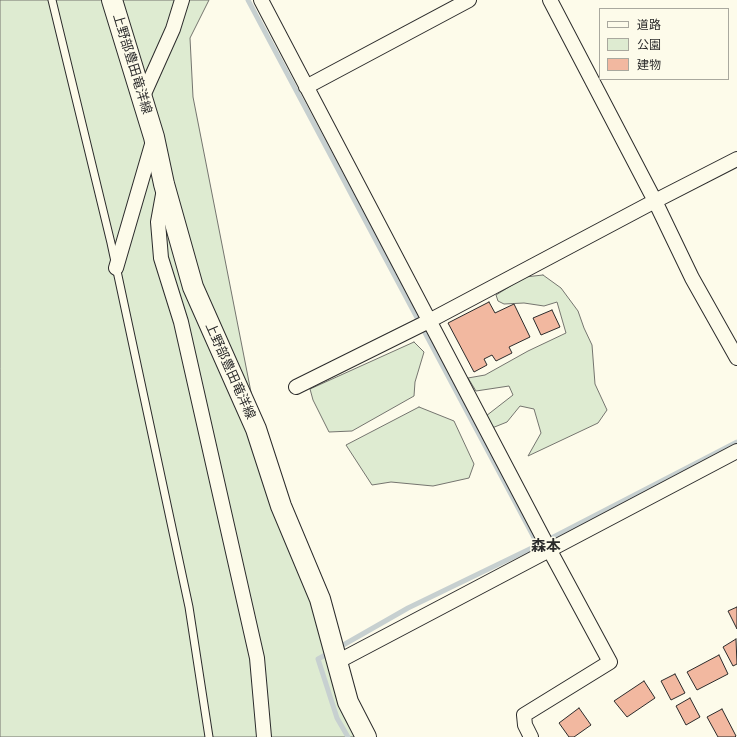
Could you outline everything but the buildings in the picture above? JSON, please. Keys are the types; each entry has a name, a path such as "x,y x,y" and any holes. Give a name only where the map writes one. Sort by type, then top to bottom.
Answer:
{"main road":[{"name":"上野部豊田竜洋線","path":"112,0 143,96 154,136 164,184 193,287 256,429 281,506 320,599 348,702 366,737"}],"street":[{"path":"143,96 173,29 182,0"},
{"path":"261,0 549,550 610,662 524,715 525,724 531,737"},
{"path":"306,87 469,0"},
{"path":"550,0 655,201 692,278 737,358"},
{"path":"116,268 154,136"},
{"path":"296,387 429,321 737,159"},
{"path":"164,184 158,222 161,258 181,322 256,658 264,737"},
{"path":"337,662 737,451"}],"lane":[{"path":"52,0 116,268 189,607 209,737"}],"green space":[{"path":"0,0 209,0 190,38 193,97 261,443 366,737 0,737"},
{"path":"543,275 561,288 578,311 592,345 595,384 607,410 598,423 528,456 541,433 534,409 520,406 507,422 492,428 486,416 513,395 509,386 476,391 468,378 485,375 528,351 566,333 557,302 544,306 524,303 504,304 498,301 496,295 525,277"},
{"path":"414,342 424,352 415,382 414,396 352,431 329,432 313,400 310,389"},
{"path":"419,407 454,421 474,464 469,478 433,486 391,482 372,485 346,445"}],"waterway":[{"path":"248,0 538,545"},
{"path":"338,648 408,608 538,545 737,442"},
{"path":"329,653 318,659 337,718 348,737"}],"district":[{"name":"森本","path":"546,547"}]}
